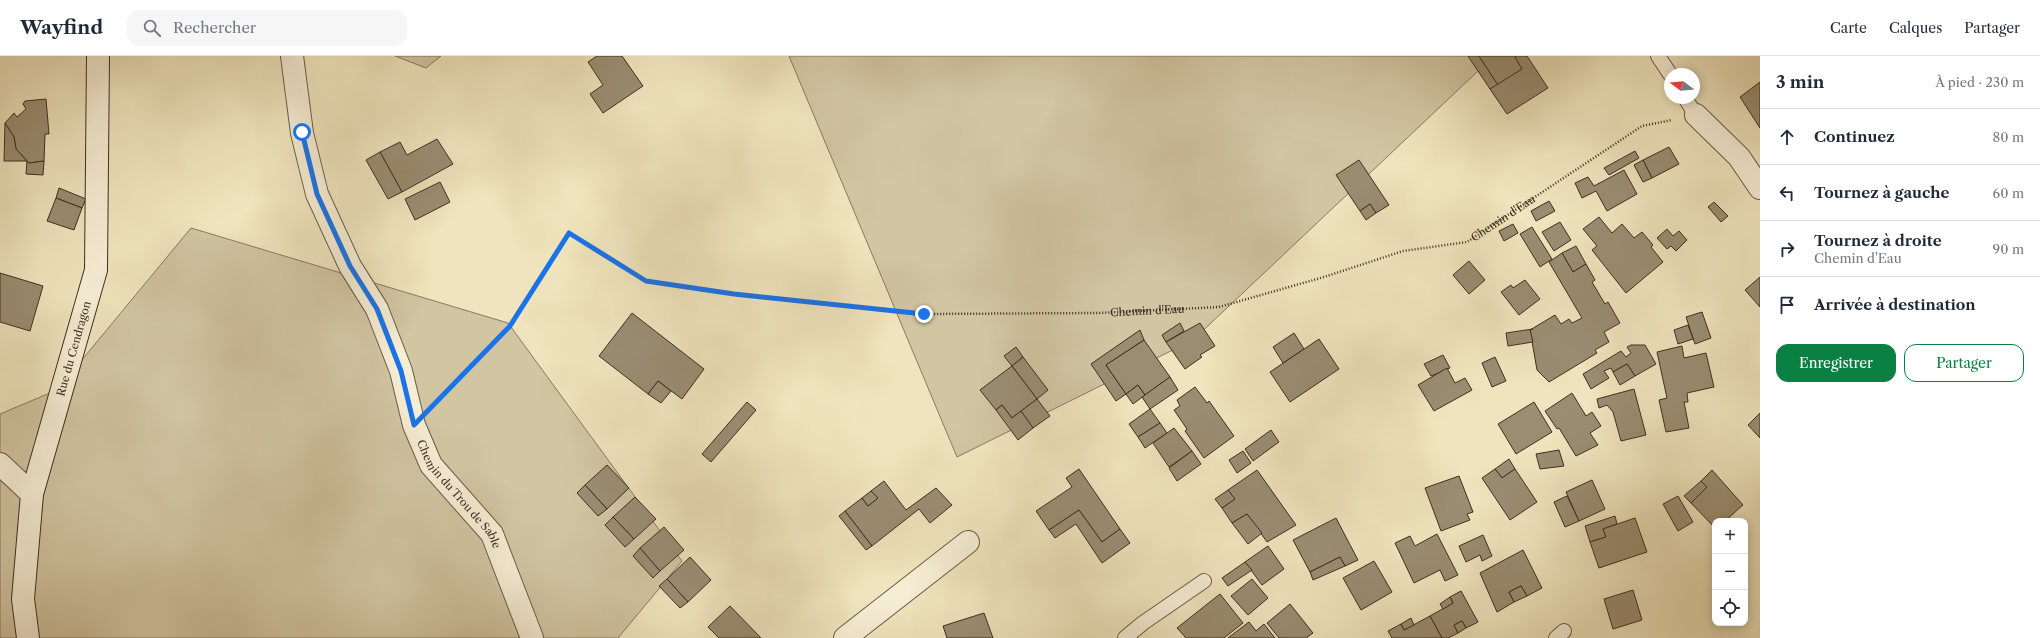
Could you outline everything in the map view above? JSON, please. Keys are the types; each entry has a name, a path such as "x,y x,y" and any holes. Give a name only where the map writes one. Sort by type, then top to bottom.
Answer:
{"street":[{"name":"Rue du Cendragon","path":"28,638 23,599 32,494 96,270 98,56"},
{"name":"Chemin du Trou de Sable","path":"292,56 302,132 317,194 350,266 377,309 401,371 414,425 431,465 492,534 532,638"},
{"path":"1691,107 1739,157 1760,188"},
{"path":"0,464 32,494"},
{"path":"845,638 968,542"}],"lane":[{"path":"1658,56 1666,68"},
{"path":"1125,638 1143,623 1204,581"}],"path":[{"name":"Chemin d'Eau","path":"414,425 510,326 569,233 646,281 734,294 924,314 1098,313 1219,307 1324,277 1403,251 1466,242 1642,126 1691,107"}],"shaded area":[{"path":"395,56 441,56 426,68"},
{"path":"789,56 1494,56 1193,340 957,457"},
{"path":"191,228 508,323 682,561 618,638 0,638 0,414 57,390"}],"building":[{"path":"597,56 622,56 643,86 603,113 590,94 603,85 588,62"},
{"path":"1468,56 1479,56 1498,85 1490,89"},
{"path":"1479,56 1517,56 1515,57 1522,69 1498,85"},
{"path":"1527,56 1548,88 1507,114 1490,89 1522,69 1515,57"},
{"path":"1760,82 1760,128 1740,97"},
{"path":"46,99 49,134 45,134 44,161 29,163 16,149 14,137 5,123 14,113 17,117 26,109 23,104 25,101"},
{"path":"5,123 14,137 16,149 27,161 4,161"},
{"path":"437,139 453,164 402,192 380,152 400,142 407,155"},
{"path":"1669,147 1679,164 1652,178 1643,160"},
{"path":"1635,151 1639,158 1609,175 1604,168"},
{"path":"380,152 402,192 388,199 366,160"},
{"path":"1359,160 1389,205 1376,213 1370,204 1360,211 1336,175"},
{"path":"1643,160 1652,178 1643,182 1634,165"},
{"path":"27,161 29,163 44,161 43,175 26,174"},
{"path":"1624,170 1637,194 1607,211 1596,191 1582,198 1575,183 1588,177 1594,186"},
{"path":"440,182 450,202 415,220 405,199"},
{"path":"59,188 86,199 82,208 56,198"},
{"path":"56,198 82,208 74,230 47,221"},
{"path":"1549,201 1555,211 1536,221 1531,211"},
{"path":"1714,202 1728,216 1721,222 1708,207"},
{"path":"1370,204 1376,213 1366,220 1360,211"},
{"path":"1599,217 1612,233 1622,224 1634,238 1642,232 1653,245 1651,247 1663,262 1626,293 1592,250 1597,246 1583,229"},
{"path":"1560,222 1571,240 1554,251 1542,232"},
{"path":"1513,224 1518,233 1504,241 1499,231"},
{"path":"1532,227 1552,259 1540,267 1520,234"},
{"path":"1667,229 1673,236 1679,231 1687,240 1676,251 1671,246 1667,249 1657,238"},
{"path":"1576,246 1586,264 1573,272 1562,253"},
{"path":"1562,253 1573,272 1586,264 1595,280 1592,282 1605,304 1608,302 1620,323 1604,332 1609,342 1595,350 1597,353 1549,382 1537,370 1530,330 1555,315 1561,324 1569,319 1572,323 1582,318 1549,262"},
{"path":"1469,261 1485,280 1469,294 1453,275"},
{"path":"0,273 43,286 30,331 0,322"},
{"path":"1760,277 1760,307 1745,290"},
{"path":"1525,280 1540,299 1519,315 1501,292 1511,285 1513,288"},
{"path":"1702,312 1711,338 1695,344 1686,317"},
{"path":"632,313 704,369 682,399 658,381 648,394 599,356"},
{"path":"1180,323 1184,331 1166,342 1162,335"},
{"path":"1200,323 1215,346 1200,355 1202,357 1185,369 1166,342"},
{"path":"1688,325 1693,339 1678,344 1674,330"},
{"path":"1533,329 1530,330 1533,342 1508,346 1506,333"},
{"path":"1140,330 1144,340 1106,365 1126,394 1116,401 1091,364"},
{"path":"1294,333 1304,349 1283,363 1273,347"},
{"path":"1319,339 1339,369 1290,402 1270,372"},
{"path":"1144,340 1170,377 1145,395 1138,385 1126,394 1106,365"},
{"path":"1631,345 1645,345 1656,364 1635,376 1627,364 1613,372 1611,368 1604,371 1609,378 1591,389 1583,374 1621,351 1626,357 1631,353 1627,347"},
{"path":"1682,346 1684,358 1706,353 1714,387 1687,393 1688,402 1684,402 1689,428 1666,432 1659,400 1667,398 1657,352"},
{"path":"1016,347 1023,357 1012,366 1004,356"},
{"path":"1443,355 1450,368 1431,376 1424,364"},
{"path":"1023,357 1048,390 1037,399 1012,366"},
{"path":"1495,357 1506,381 1492,387 1482,363"},
{"path":"1627,364 1635,376 1620,385 1613,372"},
{"path":"1012,366 1037,399 1012,418 1002,405 996,410 980,390"},
{"path":"1447,368 1455,383 1465,378 1472,390 1434,411 1418,385"},
{"path":"1170,377 1178,390 1150,409 1142,397"},
{"path":"658,381 671,391 661,403 648,394"},
{"path":"1138,385 1145,395 1133,404 1126,394"},
{"path":"1195,387 1207,403 1209,401 1234,436 1204,458 1185,431 1187,429 1174,410 1180,406 1177,400"},
{"path":"1634,389 1646,435 1621,441 1613,412 1607,405 1599,408 1597,399"},
{"path":"1572,393 1586,416 1592,412 1601,426 1590,433 1598,445 1576,456 1559,428 1557,429 1545,411"},
{"path":"1037,399 1050,416 1033,428 1021,411"},
{"path":"747,402 756,410 711,462 702,454"},
{"path":"1534,402 1552,432 1516,454 1498,424"},
{"path":"1002,405 1012,418 1021,411 1033,428 1018,440 996,410"},
{"path":"1150,409 1160,423 1138,437 1129,424"},
{"path":"1760,413 1760,438 1748,425"},
{"path":"1160,423 1167,433 1145,448 1138,437"},
{"path":"1174,428 1192,451 1169,467 1153,443"},
{"path":"1271,430 1279,442 1253,461 1245,449"},
{"path":"1559,450 1564,466 1540,469 1536,454"},
{"path":"1192,451 1201,464 1177,481 1169,468"},
{"path":"1243,451 1251,463 1237,473 1229,460"},
{"path":"1509,459 1515,469 1502,478 1495,469"},
{"path":"607,465 629,488 607,509 585,485"},
{"path":"1079,469 1120,529 1102,542 1079,510 1049,530 1036,511 1072,487 1066,478"},
{"path":"1495,469 1502,478 1515,469 1537,502 1510,520 1482,478"},
{"path":"1257,470 1296,525 1267,542 1247,514 1232,523 1222,508 1235,499 1228,490"},
{"path":"1712,470 1743,505 1728,518 1712,518 1712,525 1691,503 1707,487 1701,481"},
{"path":"1459,476 1473,512 1467,514 1470,520 1441,531 1425,488"},
{"path":"1592,480 1605,509 1579,521 1566,492"},
{"path":"884,481 906,510 936,488 952,505 930,523 919,509 872,546 845,511 862,498 868,506 878,498 871,491"},
{"path":"1701,481 1707,487 1691,503 1684,496"},
{"path":"585,485 607,509 598,516 577,493"},
{"path":"1228,490 1235,499 1222,508 1215,499"},
{"path":"871,491 878,498 868,506 862,498"},
{"path":"1567,496 1579,521 1565,527 1554,502"},
{"path":"1678,496 1693,522 1678,531 1663,504"},
{"path":"635,497 656,519 634,539 613,517"},
{"path":"1079,510 1102,542 1120,529 1130,543 1102,563 1076,524 1055,538 1049,530"},
{"path":"845,511 872,546 866,550 839,516"},
{"path":"1247,514 1262,533 1248,544 1232,523"},
{"path":"1615,516 1617,524 1603,529 1606,537 1590,542 1585,526"},
{"path":"613,517 634,539 625,547 605,525"},
{"path":"1336,518 1358,560 1345,566 1340,557 1310,572 1293,540"},
{"path":"1635,518 1647,552 1599,568 1590,542 1606,537 1603,529"},
{"path":"664,527 684,550 660,571 640,548"},
{"path":"1437,534 1458,575 1445,581 1440,570 1414,583 1395,543 1410,536 1415,546"},
{"path":"1483,535 1492,556 1482,561 1480,555 1466,562 1459,546"},
{"path":"1268,546 1284,569 1262,585 1245,562"},
{"path":"640,548 660,571 653,578 633,556"},
{"path":"1523,550 1542,588 1527,596 1521,586 1509,592 1514,602 1497,612 1480,573"},
{"path":"690,557 711,580 688,602 667,579"},
{"path":"1340,557 1345,566 1313,580 1310,572"},
{"path":"1374,561 1392,592 1361,610 1343,578"},
{"path":"1245,562 1252,570 1228,586 1222,578"},
{"path":"667,579 688,602 680,608 659,586"},
{"path":"1252,579 1268,598 1248,615 1231,596"},
{"path":"1521,586 1527,596 1514,602 1509,592"},
{"path":"1633,590 1642,620 1613,629 1604,599"},
{"path":"1461,591 1478,622 1466,628 1462,621 1454,625 1458,633 1448,638 1442,638 1430,616 1453,603 1450,597"},
{"path":"1220,594 1243,623 1224,638 1186,638 1177,628"},
{"path":"1450,597 1453,603 1443,609 1440,604"},
{"path":"1290,604 1313,633 1306,638 1279,638 1267,623"},
{"path":"730,606 761,638 719,638 708,627"},
{"path":"984,613 993,638 947,638 943,626"},
{"path":"1430,616 1442,638 1392,638 1388,631 1401,624 1404,630"},
{"path":"1411,618 1414,625 1404,630 1401,624"},
{"path":"1462,621 1466,628 1458,633 1454,625"},
{"path":"1249,622 1256,631 1264,624 1275,638 1228,638"}],"route":[{"path":"302,132 317,194 350,266 377,309 401,371 414,425 510,326 569,233 646,281 734,294 924,314"}]}
